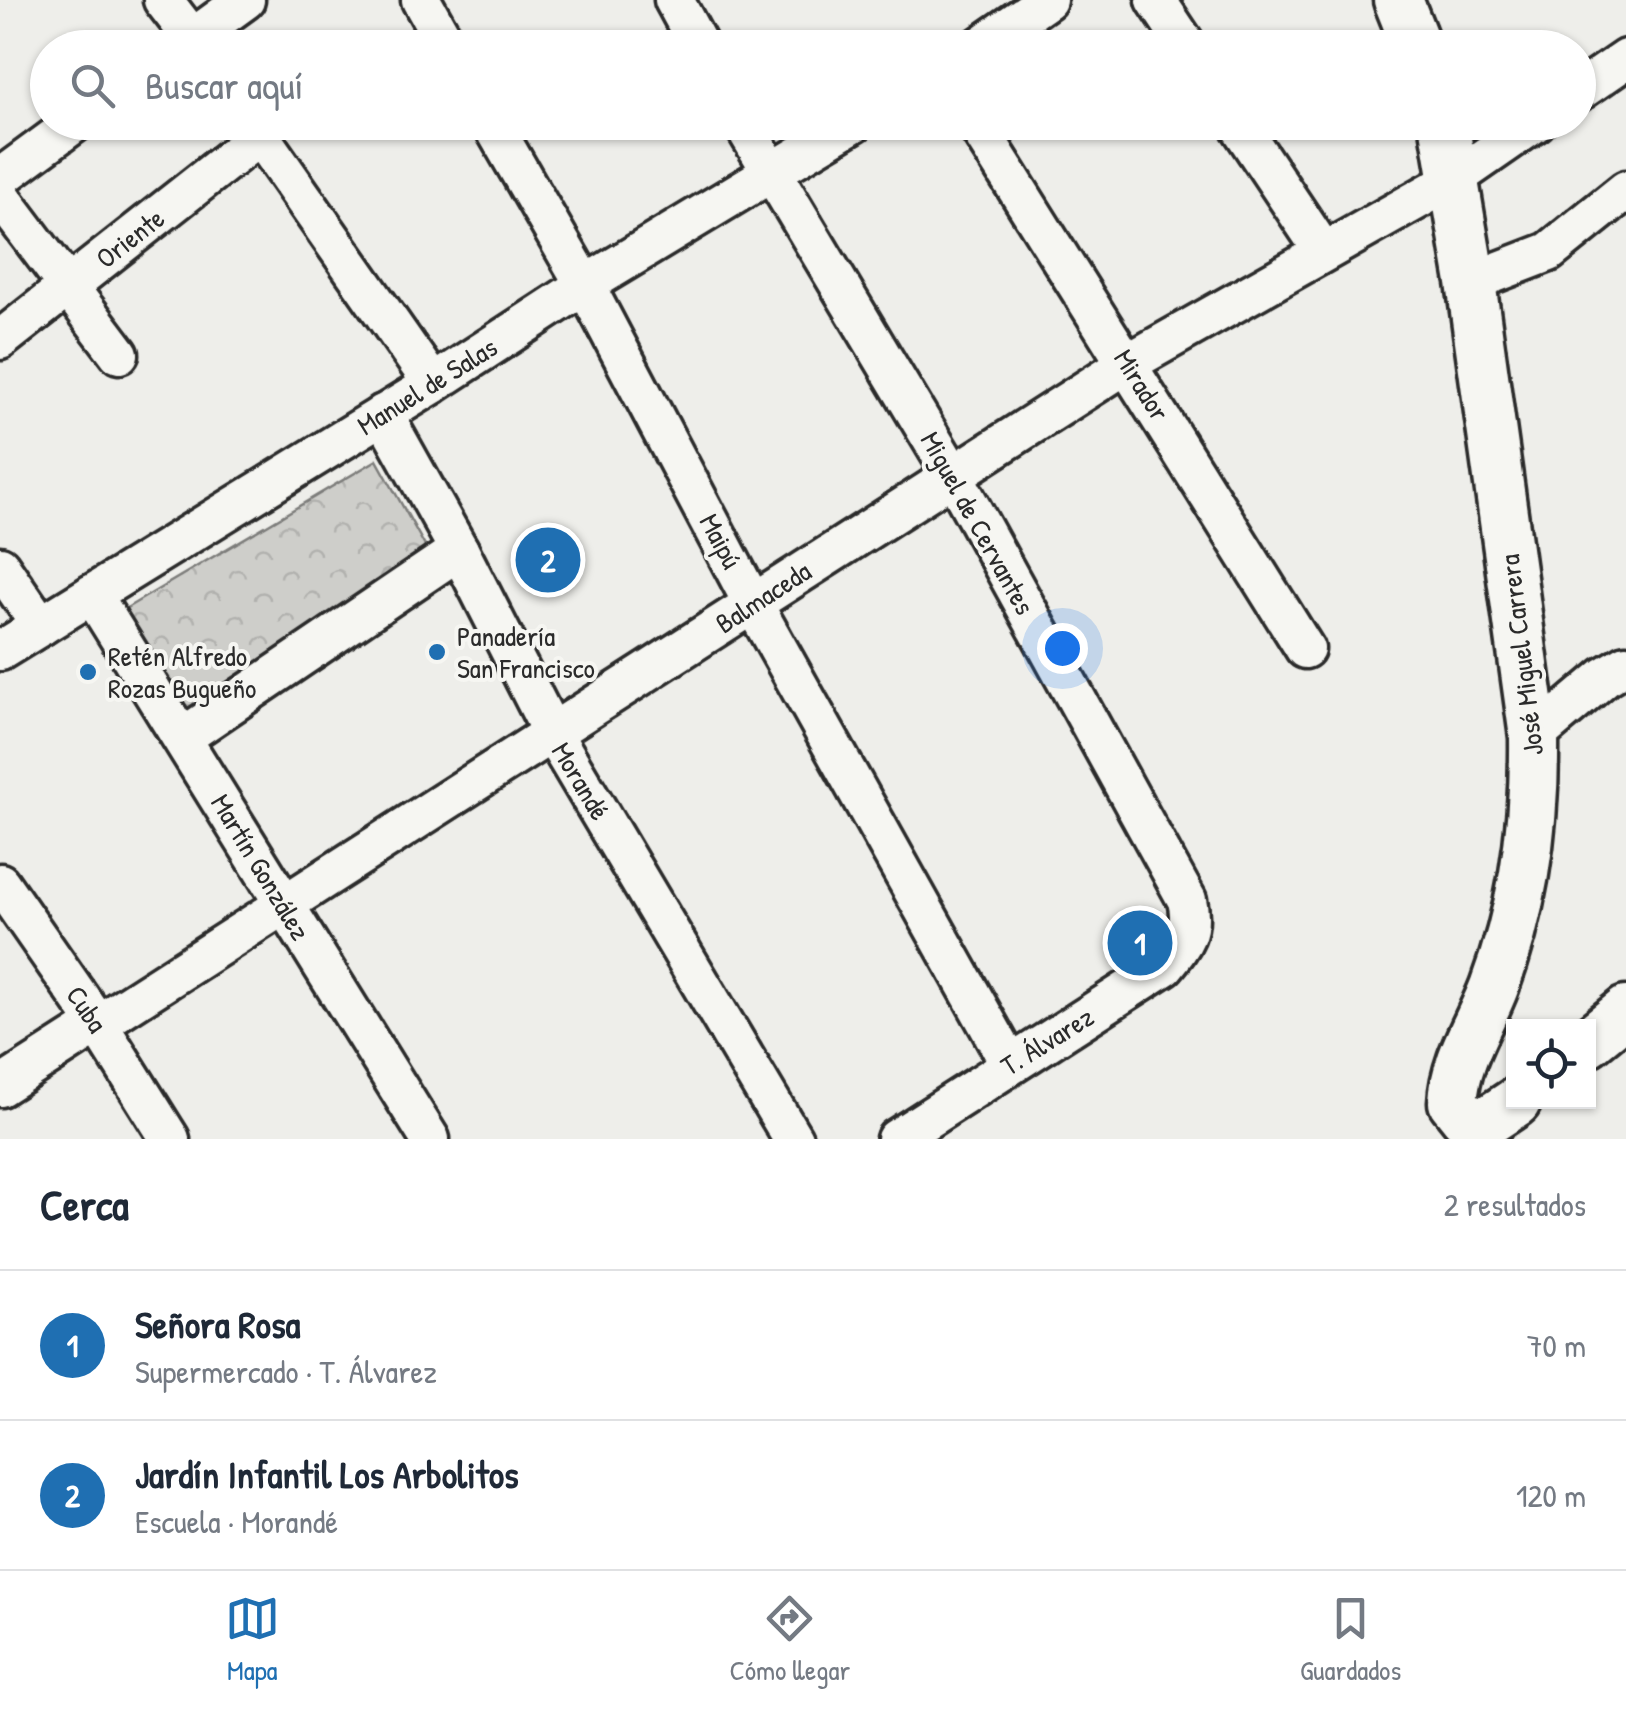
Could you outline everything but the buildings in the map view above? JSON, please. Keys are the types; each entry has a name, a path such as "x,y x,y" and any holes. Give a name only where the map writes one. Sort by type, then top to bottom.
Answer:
{"main road":[{"path":"1398,0 1410,30"},
{"name":"José Miguel Carrera","path":"1447,140 1471,282 1534,736 1534,791 1524,880 1494,985 1454,1080 1453,1102 1466,1117 1486,1122 1506,1109"},
{"path":"1596,1035 1626,1011"}],"street":[{"path":"163,0 182,30"},
{"path":"208,30 244,0"},
{"path":"421,0 438,30"},
{"path":"674,0 690,30"},
{"path":"1004,30 1047,0"},
{"path":"1156,0 1176,30"},
{"path":"1596,80 1626,59"},
{"path":"0,178 52,140"},
{"name":"Oriente","path":"0,340 242,140"},
{"path":"263,140 433,384"},
{"name":"Maipú","path":"502,140 1010,1064"},
{"name":"Miguel de Cervantes","path":"752,140 953,475 1188,900 1189,934"},
{"name":"Manuel de Salas","path":"0,651 433,384 585,285 826,140"},
{"name":"Mirador","path":"987,140 1306,649"},
{"path":"1249,140 1322,252"},
{"name":"Balmaceda","path":"0,1088 1128,363 1454,180 1511,140"},
{"path":"1471,282 1549,252 1626,190"},
{"path":"0,196 118,354"},
{"name":"Morandé","path":"383,414 459,550 552,733 792,1139"},
{"path":"183,737 459,550"},
{"path":"0,566 41,626"},
{"name":"Martín González","path":"92,594 430,1139"},
{"path":"1534,736 1626,664"},
{"name":"Cuba","path":"0,884 98,1024 170,1139"},
{"name":"T. Álvarez","path":"896,1139 1164,966 1189,934"}],"green space":[{"path":"377,460 431,557 197,721 118,613"}],"place":[{"name":"Jardín Infantil Los Arbolitos","path":"548,560"},
{"name":"Panadería San Francisco","path":"437,652"},
{"name":"Retén Alfredo Rozas Bugueño","path":"88,672"},
{"name":"Señora Rosa","path":"1140,943"}]}
